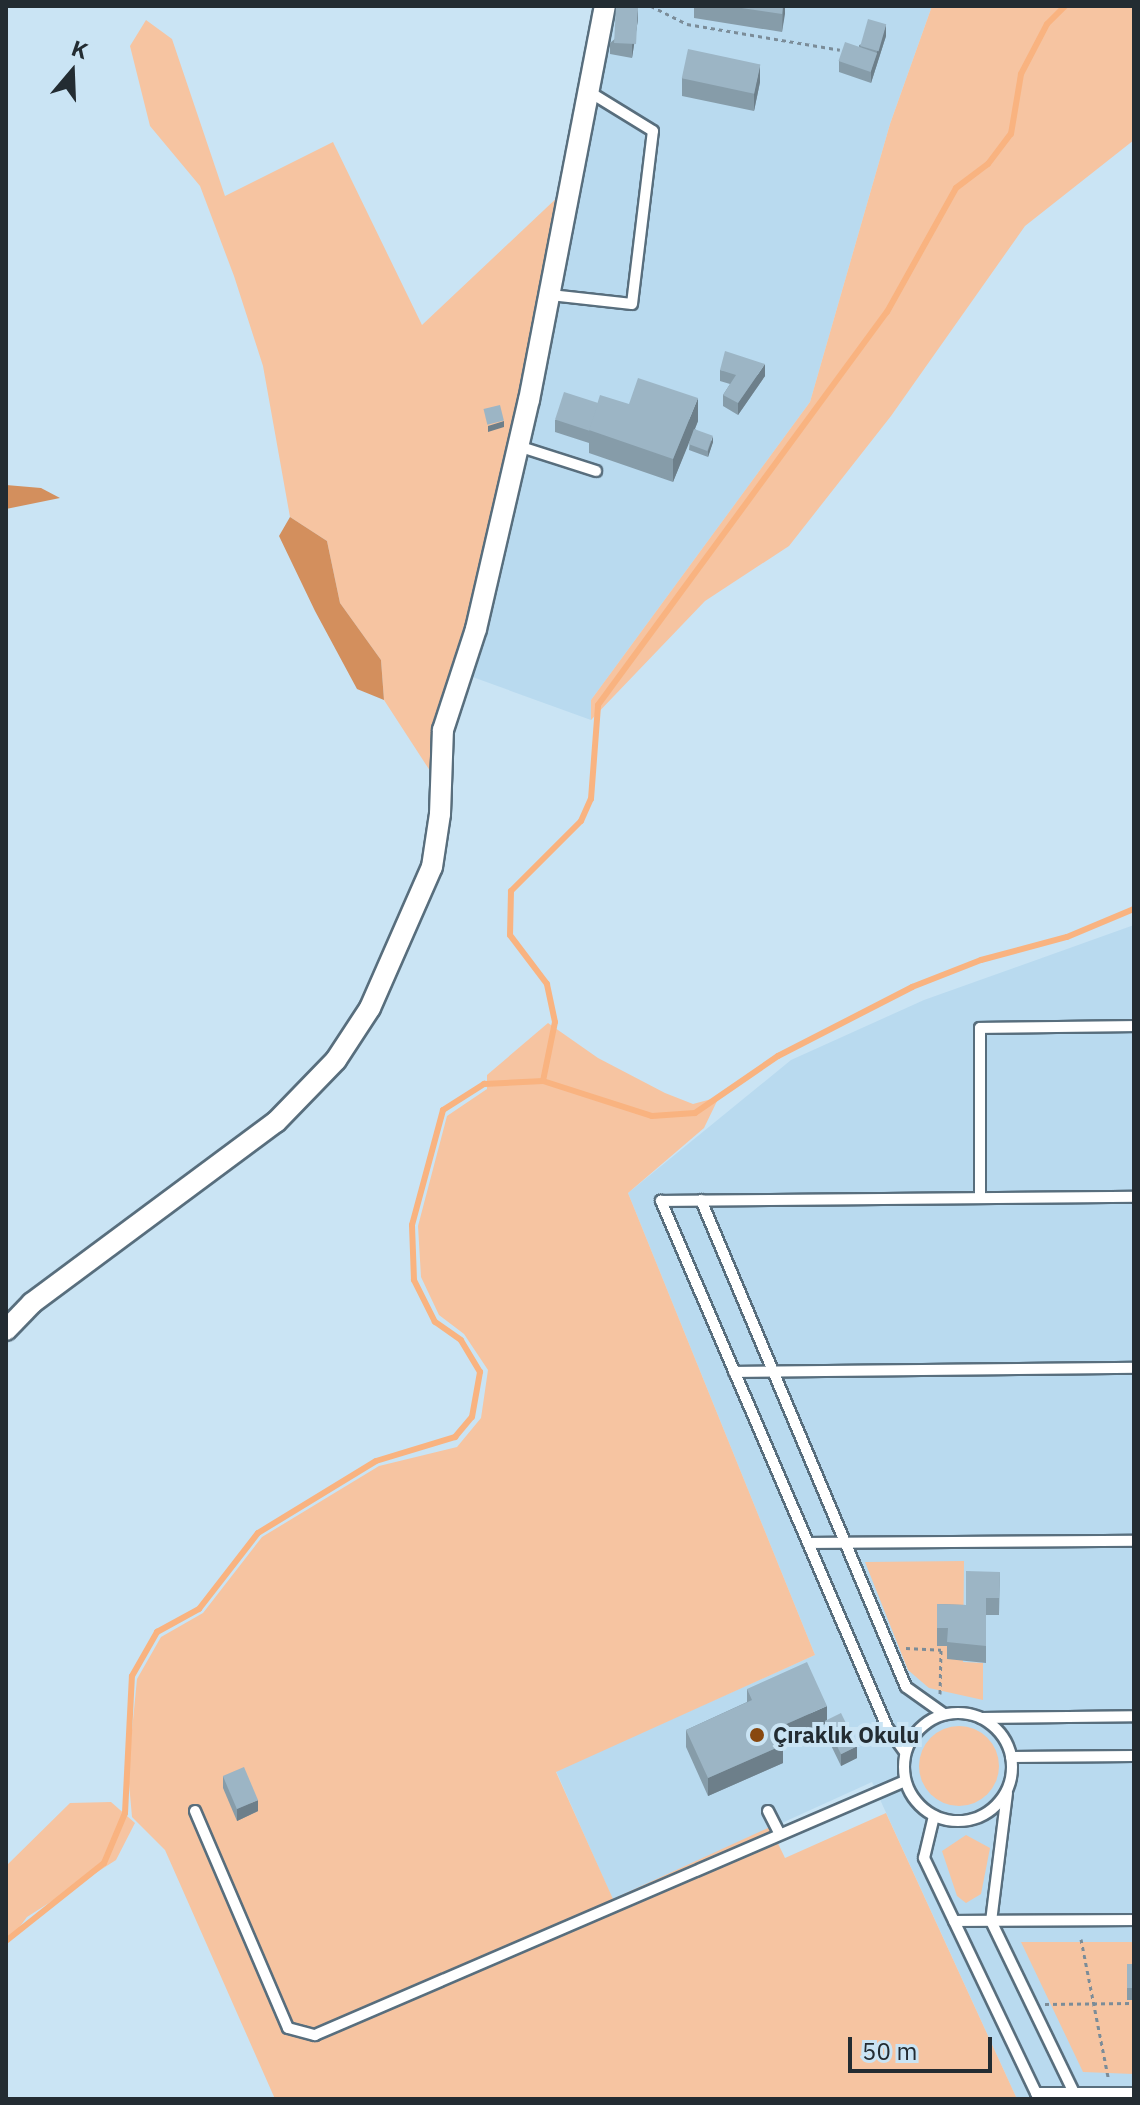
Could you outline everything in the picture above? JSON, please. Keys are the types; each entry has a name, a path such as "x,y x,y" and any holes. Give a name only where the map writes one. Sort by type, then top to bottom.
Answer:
{"street":[{"path":"6,1330 32,1303 276,1122 336,1060 370,1008 432,867 440,814 443,730 476,629 518,446 591,93 605,6"}],"lane":[{"path":"551,295 632,304 653,131 591,93"},
{"path":"518,446 596,471"},
{"path":"980,1198 980,1028 1134,1026"},
{"path":"905,1752 888,1729 661,1201 1134,1197"},
{"path":"701,1200 906,1687 942,1712 981,1718 1134,1716"},
{"path":"734,1372 1134,1368"},
{"path":"808,1543 1134,1541"},
{"path":"942,1712 913,1735 905,1752 905,1781 918,1805 934,1816 969,1821 991,1810 1007,1790"},
{"path":"981,1718 995,1728 1011,1757 991,1921 1075,2096"},
{"path":"1011,1757 1134,1756"},
{"path":"195,1811 288,2028 315,2035 905,1781"},
{"path":"768,1811 779,1833"},
{"path":"934,1816 924,1858 1037,2096 1134,2093"},
{"path":"954,1921 1134,1920"}],"path":[{"path":"651,6 687,24 840,50"},
{"path":"890,1648 941,1650 942,1712"},
{"path":"1081,1939 1108,2077"},
{"path":"1046,2003 1133,2003"}],"shaded area":[{"path":"613,6 932,6 890,124 810,402 591,700 591,720 467,675 555,313"},
{"path":"932,6 1134,6 1134,140 1025,226 891,416 789,546 705,601 591,720 591,700 810,402 890,124"},
{"path":"146,20 172,39 225,196 333,142 422,325 562,193 434,777 384,700 381,660 340,603 327,541 290,517 263,366 234,276 200,186 150,126 130,46"},
{"path":"6,485 41,488 60,498 6,509"},
{"path":"290,517 327,541 340,603 381,660 384,700 357,689 315,611 279,536"},
{"path":"1134,925 1134,2099 1017,2099 872,1782 613,1900 556,1771 815,1655 628,1193 791,1060 924,1000"},
{"path":"548,1023 598,1058 665,1093 693,1104 719,1097 704,1128 628,1193 815,1655 556,1772 613,1899 770,1827 785,1858 886,1813 1017,2099 275,2099 165,1850 132,1817 128,1772 137,1679 161,1637 203,1613 262,1537 379,1466 457,1447 481,1418 488,1370 464,1334 439,1315 421,1277 418,1226 447,1116 487,1089 487,1075"},
{"path":"964,1561 963,1662 983,1663 983,1700 929,1688 908,1670 865,1562"},
{"path":"959,1726 974,1729 987,1738 996,1751 999,1766 996,1781 987,1794 974,1803 959,1806 944,1803 931,1794 922,1781 919,1766 922,1751 931,1738 944,1729"},
{"path":"111,1802 135,1823 116,1860 27,1917 6,1945 6,1866 70,1803"},
{"path":"966,1835 990,1848 981,1894 966,1903 957,1896 942,1851"},
{"path":"1021,1942 1134,1942 1134,2074 1083,2072"}],"building":[{"path":"616,6 638,7 636,44 614,43"},
{"path":"728,6 783,6 782,14"},
{"path":"868,19 886,24 879,51 860,46"},
{"path":"845,42 877,53 871,72 838,61"},
{"path":"688,49 760,64 754,94 682,78"},
{"path":"725,351 765,364 738,403 723,395 736,375 720,370"},
{"path":"638,378 698,398 673,459 589,430 600,395 629,404"},
{"path":"564,392 598,403 589,431 555,420"},
{"path":"500,405 504,421 487,425 484,409"},
{"path":"694,429 713,436 707,451 689,444"},
{"path":"966,1571 1000,1572 999,1598 986,1598 986,1646 947,1642 948,1628 937,1628 937,1604 966,1605"},
{"name":"Çıraklık Okulu","path":"807,1662 827,1706 775,1729 783,1745 708,1778 686,1730 752,1700 747,1689"},
{"path":"841,1713 857,1746 841,1754 825,1721"},
{"path":"244,1767 258,1800 237,1809 223,1776"},
{"path":"1127,1964 1134,1964 1134,2023 1133,1988 1127,1988"}],"waterway":[{"path":"6,1941 104,1863 125,1813 132,1676 157,1632 199,1609 258,1533 376,1461 455,1437 472,1417 480,1372 461,1340 435,1322 414,1280 412,1225 443,1110 484,1084 543,1081 555,1022 547,984 510,935 511,891 581,821 591,799 598,705 887,312 956,188 988,164 1011,134 1021,74 1047,24 1065,6"},
{"path":"543,1081 652,1116 695,1113 778,1056 912,987 981,960 1067,937 1134,909"}],"place":[{"name":"Çıraklık Okulu","path":"757,1735"}]}
